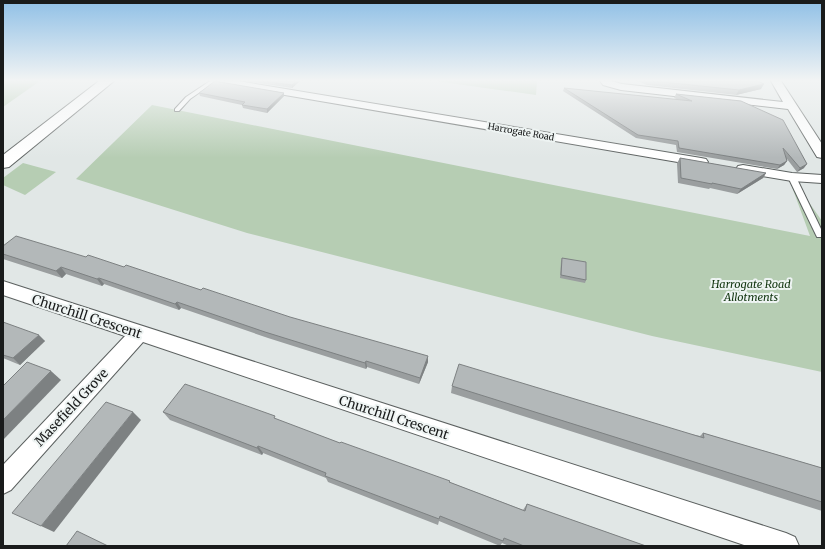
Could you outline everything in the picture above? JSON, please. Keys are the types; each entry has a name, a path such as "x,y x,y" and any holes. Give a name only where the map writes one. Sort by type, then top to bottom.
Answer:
{"street":[{"path":"3,163 75,107"},
{"name":"Harrogate Road","path":"388,107 715,164"},
{"path":"792,107 822,154"},
{"path":"731,167 792,177 822,179"},
{"name":"Churchill Crescent","path":"3,288 780,545"},
{"name":"Masefield Grove","path":"3,482 140,333"}],"lane":[{"path":"177,110 180,107"},
{"path":"792,177 820,236"}],"green space":[{"name":"Harrogate Road Allotments","path":"150,107 160,107 810,236 792,187 799,188 822,221 822,372 652,336 247,233 76,179"},
{"path":"23,163 56,172 25,195 3,185 3,178"}],"building":[{"path":"252,107 270,107 267,109"},
{"path":"593,107 753,107 783,120 807,164 800,168 783,148 787,161 780,165 679,148 678,141 638,135"},
{"path":"680,158 766,173 741,189 712,184 681,178"},
{"path":"16,236 86,257 88,255 124,267 126,265 201,290 203,288 290,317 428,356 420,378 366,361 365,363 265,332 177,302 175,304 99,278 97,279 61,267 56,271 3,254 3,246"},
{"path":"562,258 586,262 586,280 561,275"},
{"path":"3,322 39,335 13,358 3,355"},
{"path":"27,362 51,371 3,420 3,386"},
{"path":"459,364 704,438 703,433 822,468 822,502 452,386"},
{"path":"185,384 275,416 274,418 340,443 341,442 450,481 449,482 525,511 527,504 646,546 524,546 504,538 503,541 440,516 439,519 325,476 326,473 258,446 257,448 163,412"},
{"path":"106,402 133,412 41,526 12,513"},
{"path":"77,531 108,546 66,546"}]}
